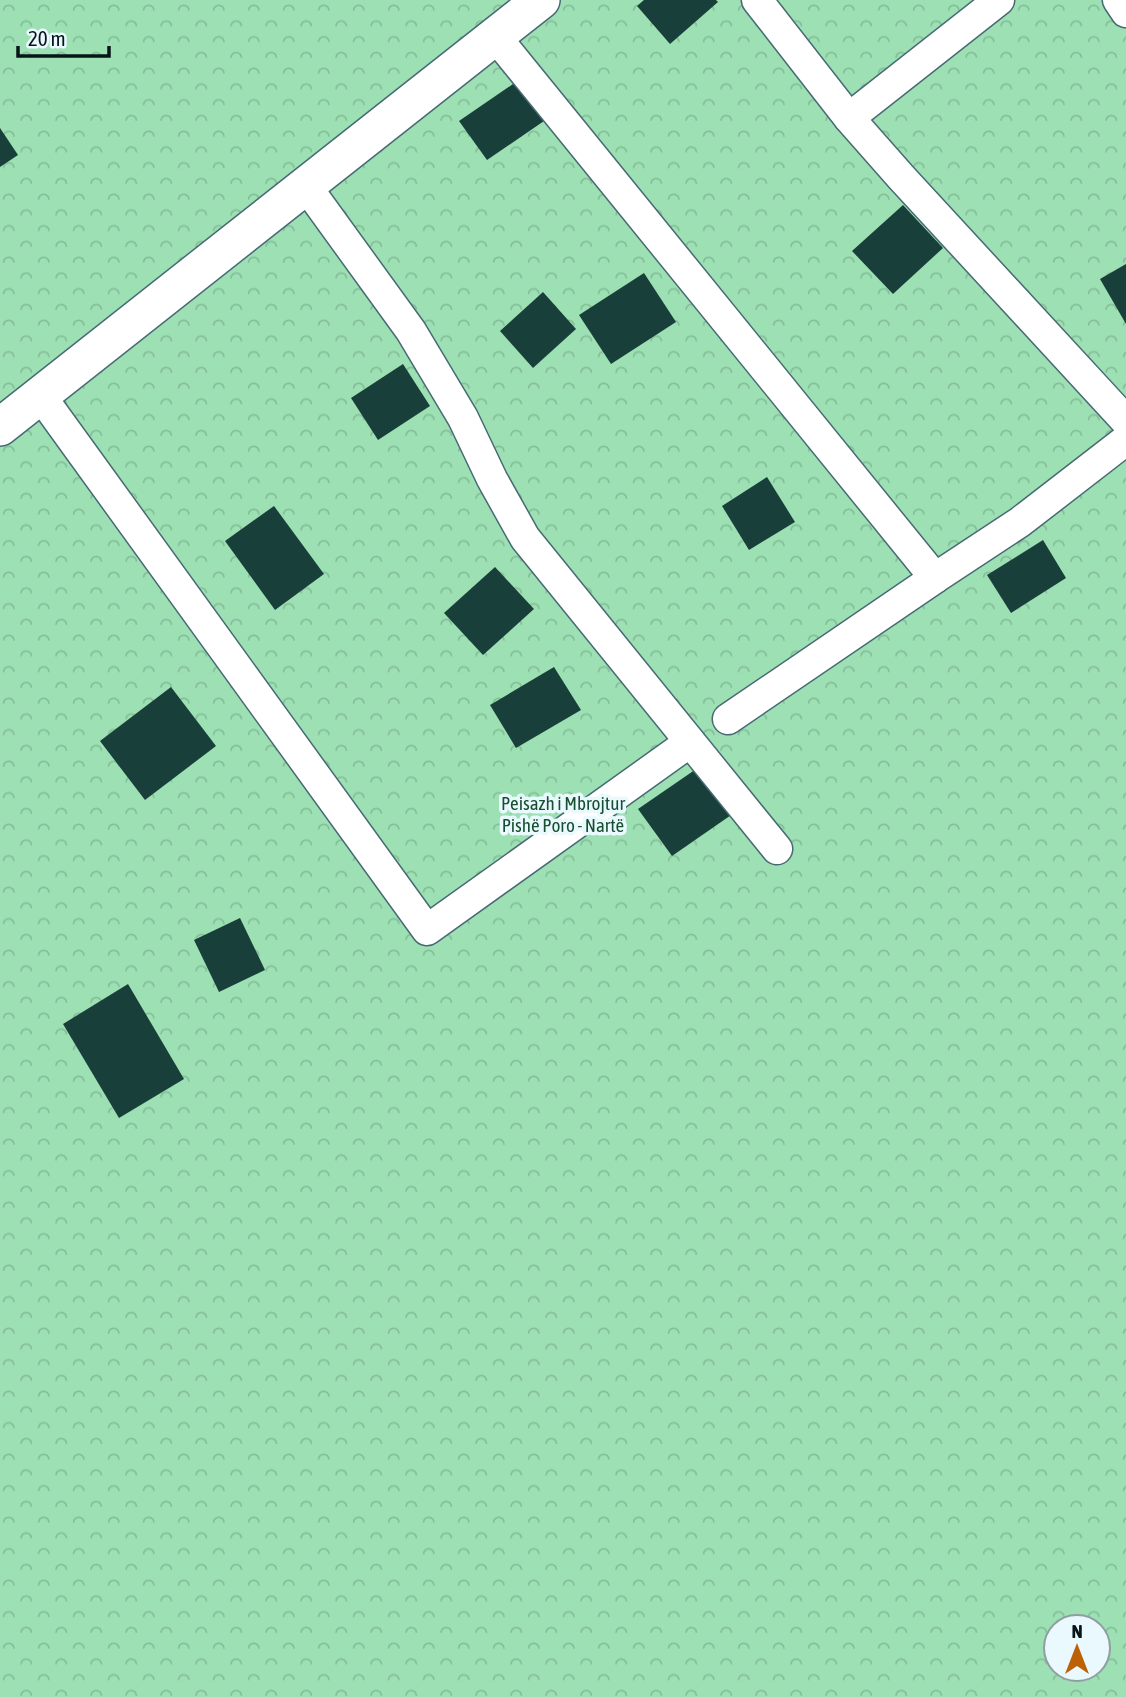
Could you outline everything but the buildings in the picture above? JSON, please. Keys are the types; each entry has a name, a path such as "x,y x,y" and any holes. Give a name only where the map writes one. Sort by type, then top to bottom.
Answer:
{"street":[{"path":"0,427 541,0"},
{"path":"757,0 849,118 1126,421"},
{"path":"849,118 999,0"},
{"path":"1118,0 1126,12"},
{"path":"495,36 935,578"},
{"path":"306,186 411,331 463,418 492,479 525,538 777,849"},
{"path":"40,396 427,930 690,741"},
{"path":"728,719 1020,522 1126,440"}],"green space":[{"name":"Peisazh i Mbrojtur Pishë Poro - Nartë","path":"0,0 1126,0 1126,1697 0,1697"}]}
